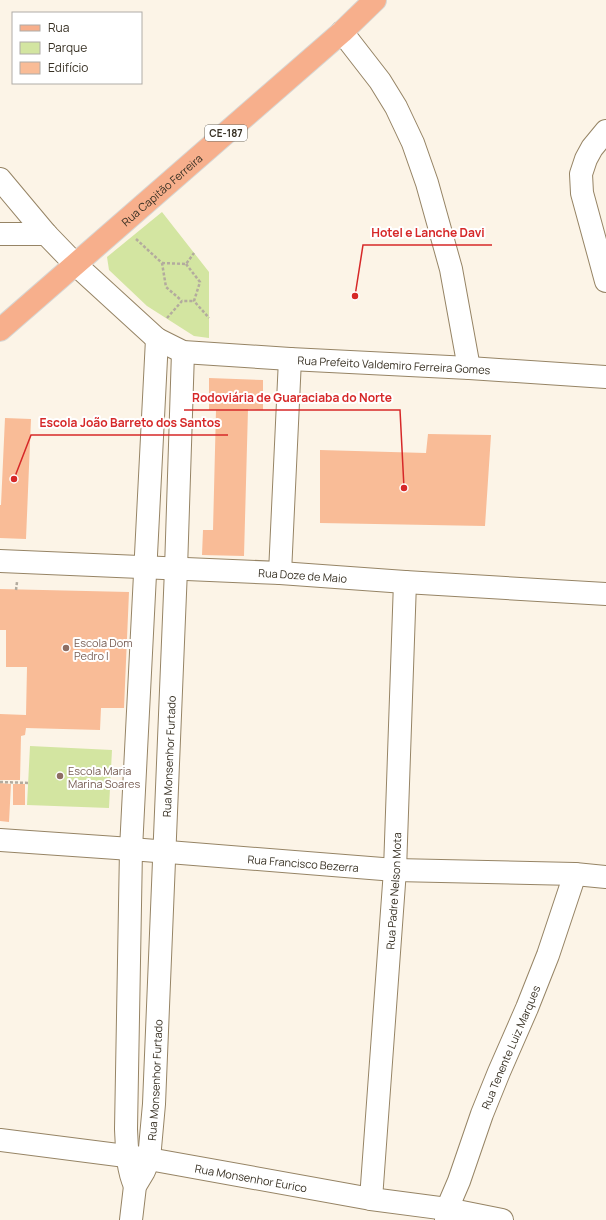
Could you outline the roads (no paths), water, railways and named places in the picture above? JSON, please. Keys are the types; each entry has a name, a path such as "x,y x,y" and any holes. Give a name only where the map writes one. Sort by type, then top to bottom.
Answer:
{"main road":[{"name":"Rua Capitão Ferreira","path":"0,330 342,32 372,1"}],"street":[{"path":"342,32 380,81 396,107 412,143 427,183 451,269 469,368"},
{"path":"606,131 592,148 586,159 581,174 582,193 606,281"},
{"path":"0,179 46,234 75,264 158,339 183,352"},
{"path":"0,234 46,234"},
{"name":"Rua Monsenhor Furtado","path":"138,1158 126,1129 131,849 158,339"},
{"name":"Rua Prefeito Valdemiro Ferreira Gomes","path":"183,352 606,376"},
{"name":"Rua Monsenhor Furtado","path":"131,1220 135,1186 132,1179 154,1104 176,569 183,352"},
{"path":"280,573 290,359"},
{"name":"Rua Doze de Maio","path":"0,561 280,573 606,594"},
{"name":"Rua Padre Nelson Mota","path":"371,1199 395,870 405,582"},
{"name":"Rua Francisco Bezerra","path":"0,840 395,870 575,874 606,877"},
{"name":"Rua Tenente Luiz Marques","path":"446,1214 482,1114 548,955 575,874"},
{"name":"Rua Monsenhor Eurico","path":"0,1140 138,1158 371,1199 446,1214 502,1220"}],"place":[{"name":"Hotel e Lanche Davi","path":"355,296"},
{"name":"Escola João Barreto dos Santos","path":"14,479"},
{"name":"Rodoviária de Guaraciaba do Norte","path":"404,488"},
{"name":"Escola Dom Pedro I","path":"66,648"},
{"name":"Escola Maria Marina Soares","path":"60,776"}]}
